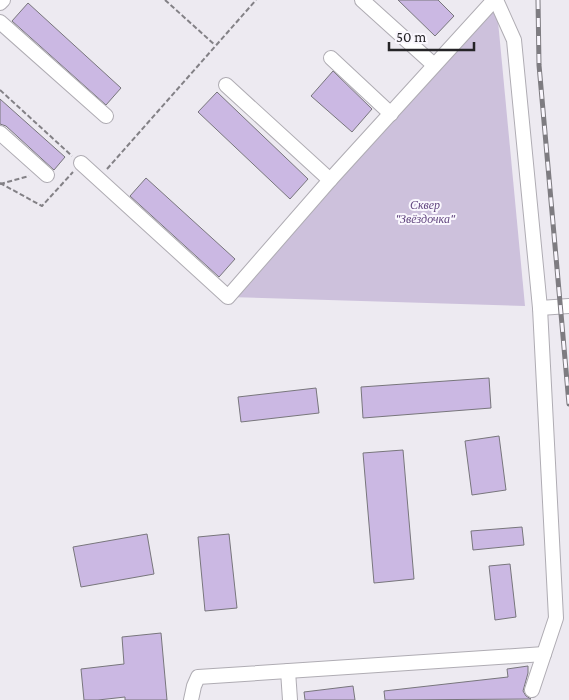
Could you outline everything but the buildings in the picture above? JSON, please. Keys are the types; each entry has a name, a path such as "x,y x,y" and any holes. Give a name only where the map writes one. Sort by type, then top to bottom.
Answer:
{"street":[{"path":"0,3 3,0"},
{"path":"362,0 434,66"},
{"path":"81,163 228,296 330,180 495,0 514,40 540,308 556,618 532,690"},
{"path":"0,22 106,116"},
{"path":"331,58 391,114"},
{"path":"226,85 330,180"},
{"path":"0,133 47,175"},
{"path":"540,308 569,306"},
{"path":"191,700 198,677 544,654"},
{"path":"288,671 290,700"}],"path":[{"path":"165,0 215,45"},
{"path":"98,179 256,0"},
{"path":"0,90 81,163 42,206 1,184"},
{"path":"1,184 37,174 47,175"}],"green space":[{"name":"Сквер \"Звёздочка\"","path":"496,0 525,306 228,297"}],"railway":[{"path":"538,0 539,65 569,404"}]}
